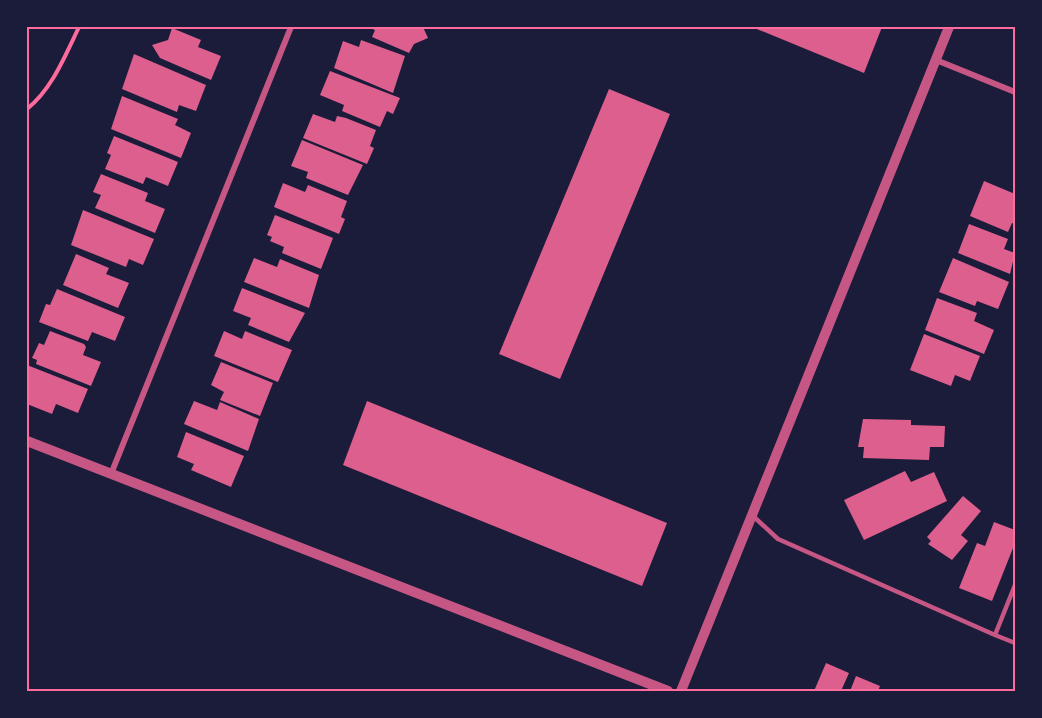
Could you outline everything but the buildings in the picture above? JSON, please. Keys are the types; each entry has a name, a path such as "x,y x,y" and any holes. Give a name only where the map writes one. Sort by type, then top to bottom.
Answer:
{"street":[{"path":"110,476 291,27"},
{"path":"681,691 949,27"},
{"path":"936,60 1015,92"},
{"path":"27,441 110,476 668,691"}],"lane":[{"path":"752,515 778,539 1015,643"},
{"path":"995,635 1015,585"}],"path":[{"path":"27,109 38,101 79,27"}]}
